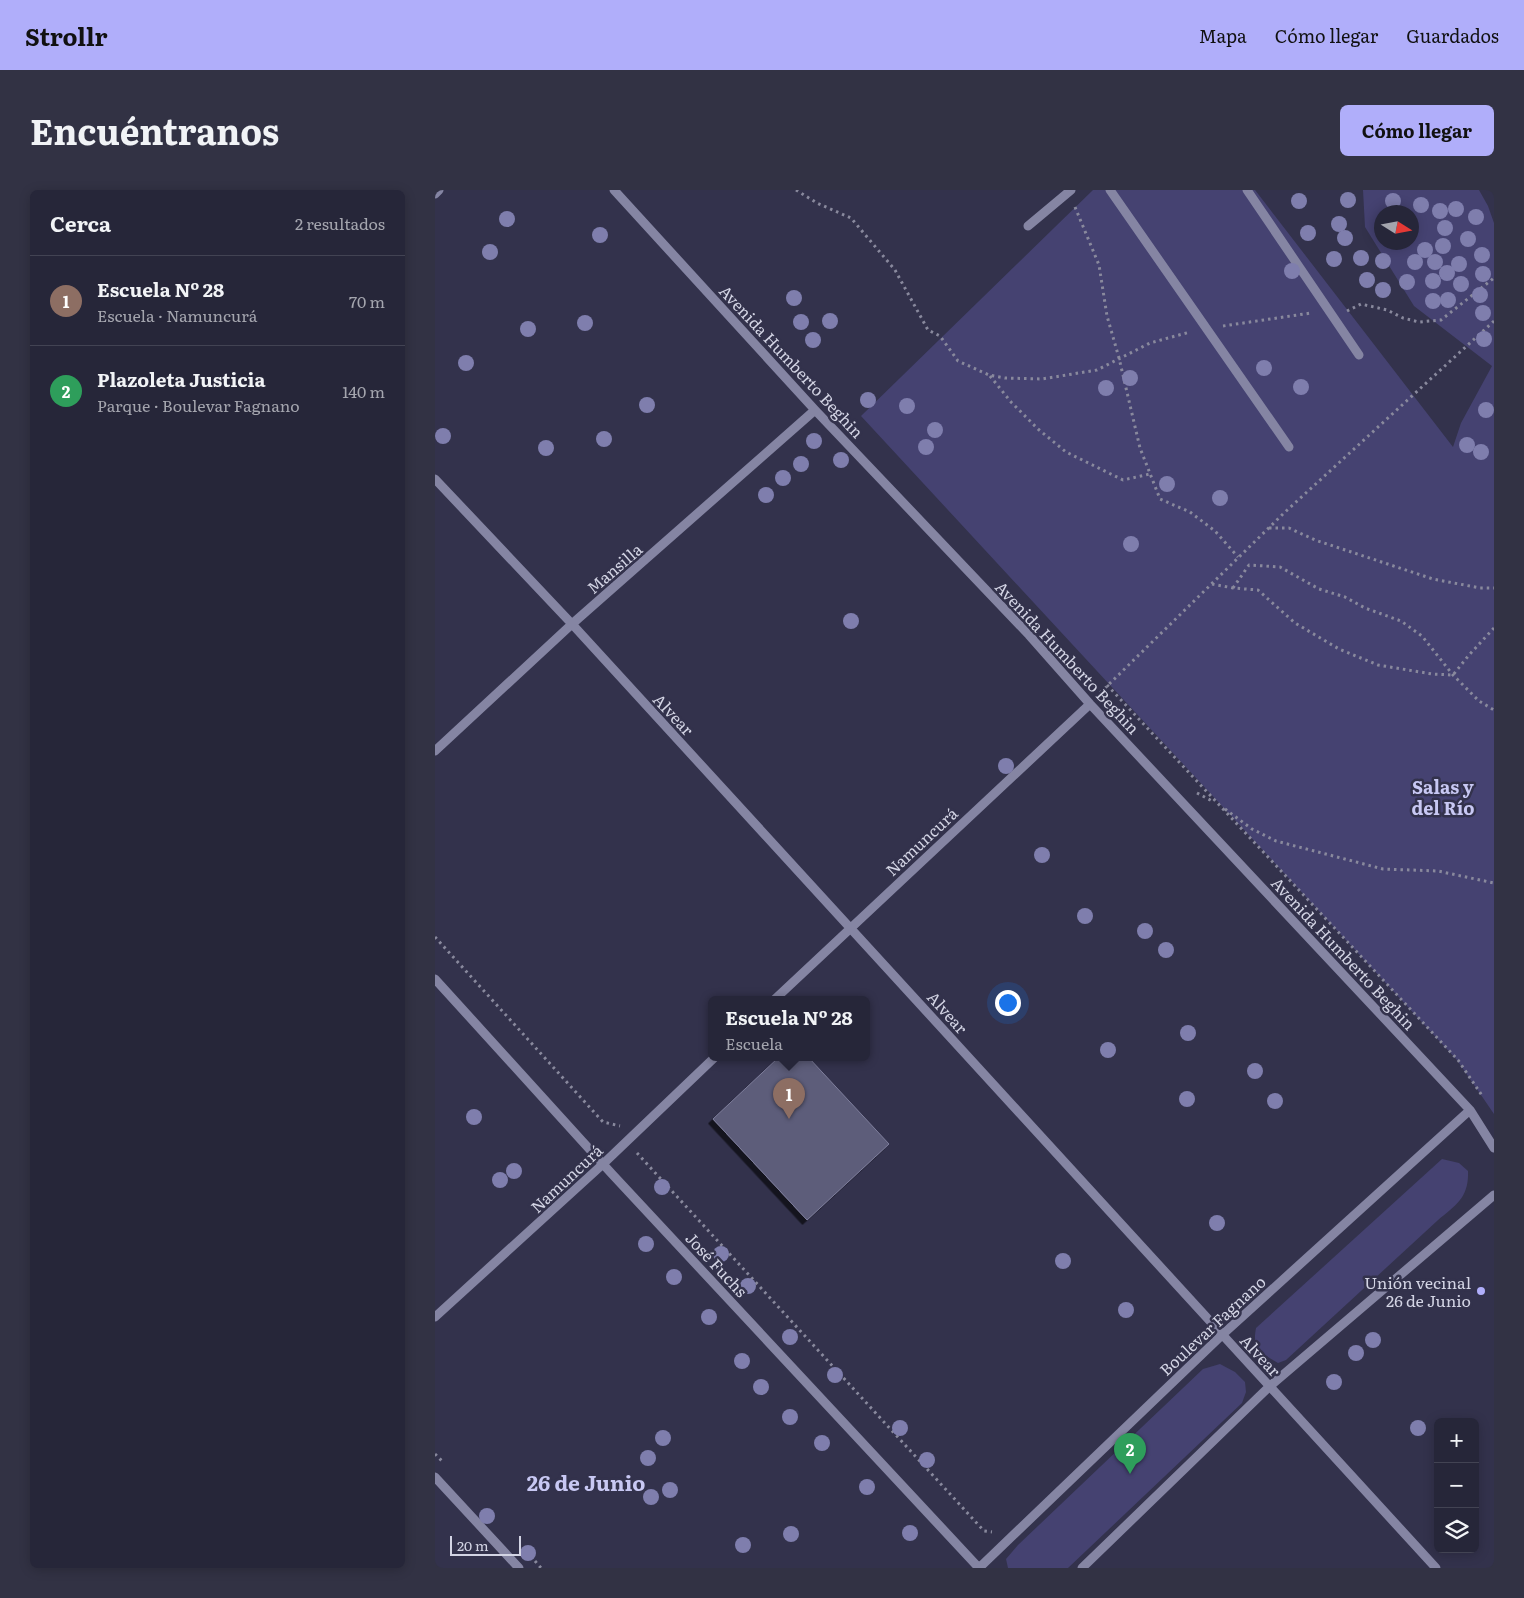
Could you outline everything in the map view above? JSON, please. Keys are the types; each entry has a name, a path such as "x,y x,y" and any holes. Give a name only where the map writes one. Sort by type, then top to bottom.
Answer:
{"street":[{"path":"435,194 439,190"},
{"name":"Avenida Humberto Beghin","path":"614,190 815,410 1029,635 1090,704 1470,1110 1494,1148"},
{"path":"1110,190 1289,447"},
{"path":"1247,190 1359,354"},
{"path":"1028,226 1070,191"},
{"name":"Mansilla","path":"435,751 572,624 815,410"},
{"name":"Alvear","path":"435,479 572,624 1222,1336 1437,1568"},
{"name":"Namuncurá","path":"778,996 1090,704"},
{"name":"José Fuchs","path":"435,979 603,1164 979,1568"},
{"name":"Namuncurá","path":"435,1317 603,1164 711,1061"},
{"name":"Boulevar Fagnano","path":"979,1568 1222,1336 1470,1110"},
{"path":"1081,1568 1270,1386 1494,1195"},
{"path":"435,1477 519,1568"}],"path":[{"path":"796,190 817,203 851,218 895,270 928,330 940,336 958,361 989,375 1005,378 1042,379 1097,370 1150,343 1207,328 1314,312 1332,314 1349,310 1361,304 1387,310 1403,318 1419,322 1441,320 1494,278"},
{"path":"1070,191 1099,265 1107,316 1140,448 1160,499 1190,512 1215,531 1238,557"},
{"path":"1090,704 1107,685 1238,557 1494,321"},
{"path":"989,375 1031,422 1066,452 1123,480 1150,474"},
{"path":"1269,528 1289,528 1315,540 1433,579 1480,588 1494,588"},
{"path":"1233,588 1249,565 1280,567 1319,589 1345,597 1365,608 1401,621 1422,636 1453,675 1479,701 1494,710"},
{"path":"1211,584 1258,590 1295,623 1339,649 1378,665 1432,674 1453,675"},
{"path":"1453,675 1494,628"},
{"path":"1107,685 1457,1060 1484,1099"},
{"path":"1192,790 1217,803 1252,829 1276,841 1383,869 1438,871 1494,883"},
{"path":"435,937 603,1122 620,1126 627,1119"},
{"path":"638,1147 637,1154 984,1531 993,1532"}],"shaded area":[{"path":"1093,190 1255,190 1453,447 1461,423 1492,366 1414,306 1379,250 1419,250 1419,205 1374,205 1374,242 1365,227 1363,190 1479,190 1488,206 1494,223 1494,1114 1457,1060 861,416"},
{"path":"1442,1159 1459,1163 1468,1171 1466,1188 1460,1200 1286,1360 1278,1363 1262,1353 1256,1346 1256,1328"},
{"path":"1220,1364 1235,1372 1245,1382 1246,1392 1242,1403 1068,1568 1008,1568 1006,1559 1018,1545 1203,1369"}],"building":[{"path":"775,1061 812,1061 889,1144 807,1220 713,1119"}],"place":[{"name":"Escuela Nº 28","path":"789,1119"},
{"name":"Unión vecinal 26 de Junio","path":"1481,1291"},
{"name":"Plazoleta Justicia","path":"1130,1474"}],"district":[{"name":"Salas y del Río","path":"1443,796"},
{"name":"26 de Junio","path":"586,1481"}]}
